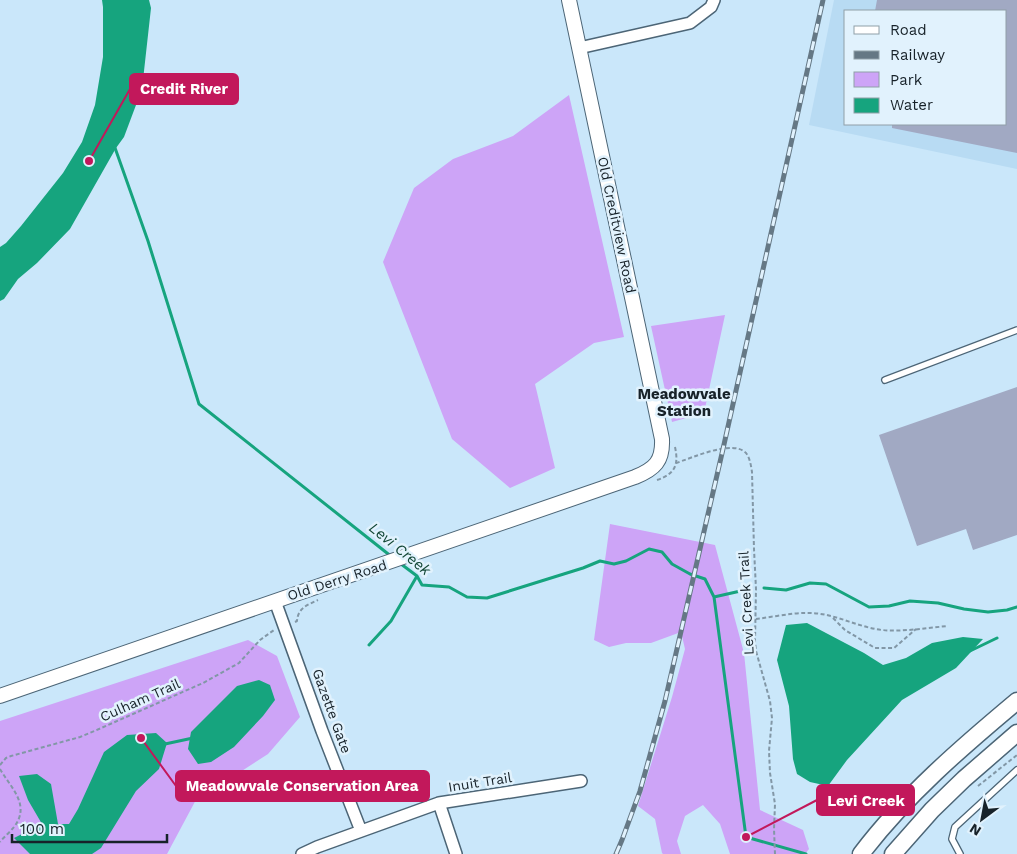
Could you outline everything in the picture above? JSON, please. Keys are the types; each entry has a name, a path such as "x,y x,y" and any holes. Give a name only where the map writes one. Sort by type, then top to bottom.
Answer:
{"main road":[{"path":"863,852 914,794 980,731 1017,701"},
{"path":"893,854 932,810 1017,733"}],"street":[{"name":"Old Creditview Road","path":"569,0 660,428 663,450"},
{"path":"579,48 690,23 711,7 714,0"},
{"name":"Old Derry Road","path":"0,696 376,568 647,472 661,458 663,450"},
{"name":"Gazette Gate","path":"275,601 322,731 361,831"},
{"name":"Inuit Trail","path":"302,854 439,803 581,781"},
{"path":"439,803 456,854"}],"lane":[{"path":"885,380 1017,330"},
{"path":"960,854 952,839 955,827 1017,770"}],"path":[{"name":"Levi Creek Trail","path":"676,463 716,450 733,448 741,450 746,454 750,462 752,472 756,651 770,701 772,718 769,751 775,804 775,854"},
{"path":"296,622 302,608 323,599"},
{"path":"756,619 807,613 831,616 882,630 948,626"},
{"path":"831,616 845,630 875,648 894,648 916,629"},
{"name":"Culham Trail","path":"0,765 6,758 99,729 203,683 239,663 260,640 275,630"},
{"path":"975,788 1017,755"},
{"path":"0,769 18,797 21,810 20,817 15,826 0,842"}],"shaded area":[{"path":"834,0 1017,0 1017,169 809,125"}],"green space":[{"path":"569,95 624,337 594,343 535,384 555,468 510,488 452,439 383,262 414,188 453,159 513,136"},
{"path":"725,315 704,413 672,422 651,326"},
{"path":"610,524 715,545 744,653 760,810 803,830 809,849 805,854 730,854 720,824 703,805 685,816 677,841 681,854 662,853 655,819 638,806 685,649 681,632 651,643 626,643 609,647 594,640"},
{"path":"248,640 277,656 300,717 268,754 234,776 206,781 167,854 0,854 0,721"}],"water":[{"path":"102,0 149,0 151,8 142,89 124,137 70,229 37,263 18,279 4,299 0,301 0,247 21,226 63,173 82,142 95,105 103,57"},
{"path":"807,623 883,665 906,658 932,643 963,637 983,639 956,668 902,700 847,760 828,786 810,782 797,774 793,759 789,706 777,660 786,625"},
{"path":"259,680 270,685 275,700 234,747 211,762 198,764 188,749 191,732 237,686"},
{"path":"156,733 167,743 159,769 136,791 101,848 92,854 30,854 14,838 42,824 28,800 19,776 37,774 51,784 58,824 69,824 78,809 104,752 127,735"}],"building":[{"path":"877,0 1017,0 1017,153 892,128 892,125 1007,125 1007,10 875,10"},
{"path":"1017,387 1017,535 973,550 966,529 917,546 879,435"}],"waterway":[{"path":"114,145 148,241 199,404 392,557"},
{"name":"Levi Creek","path":"401,564 417,576 422,585 449,587 467,597 487,598 600,561 614,564 626,561 649,549 662,552 672,564 690,574 705,579 714,597 746,837 806,854"},
{"path":"369,645 391,621 417,576"},
{"path":"764,588 786,590 810,583 826,584 869,607 889,606 910,601 938,603 988,612 1017,607"},
{"path":"714,597 745,590"},
{"path":"970,651 997,638"},
{"path":"165,744 193,738"}],"railway":[{"path":"616,854 640,791 665,701 823,0"}],"place":[{"name":"Credit River","path":"89,161"},
{"name":"Meadowvale Conservation Area","path":"141,738"},
{"name":"Levi Creek","path":"746,837"}],"district":[{"name":"Meadowvale Station","path":"684,402"}]}
